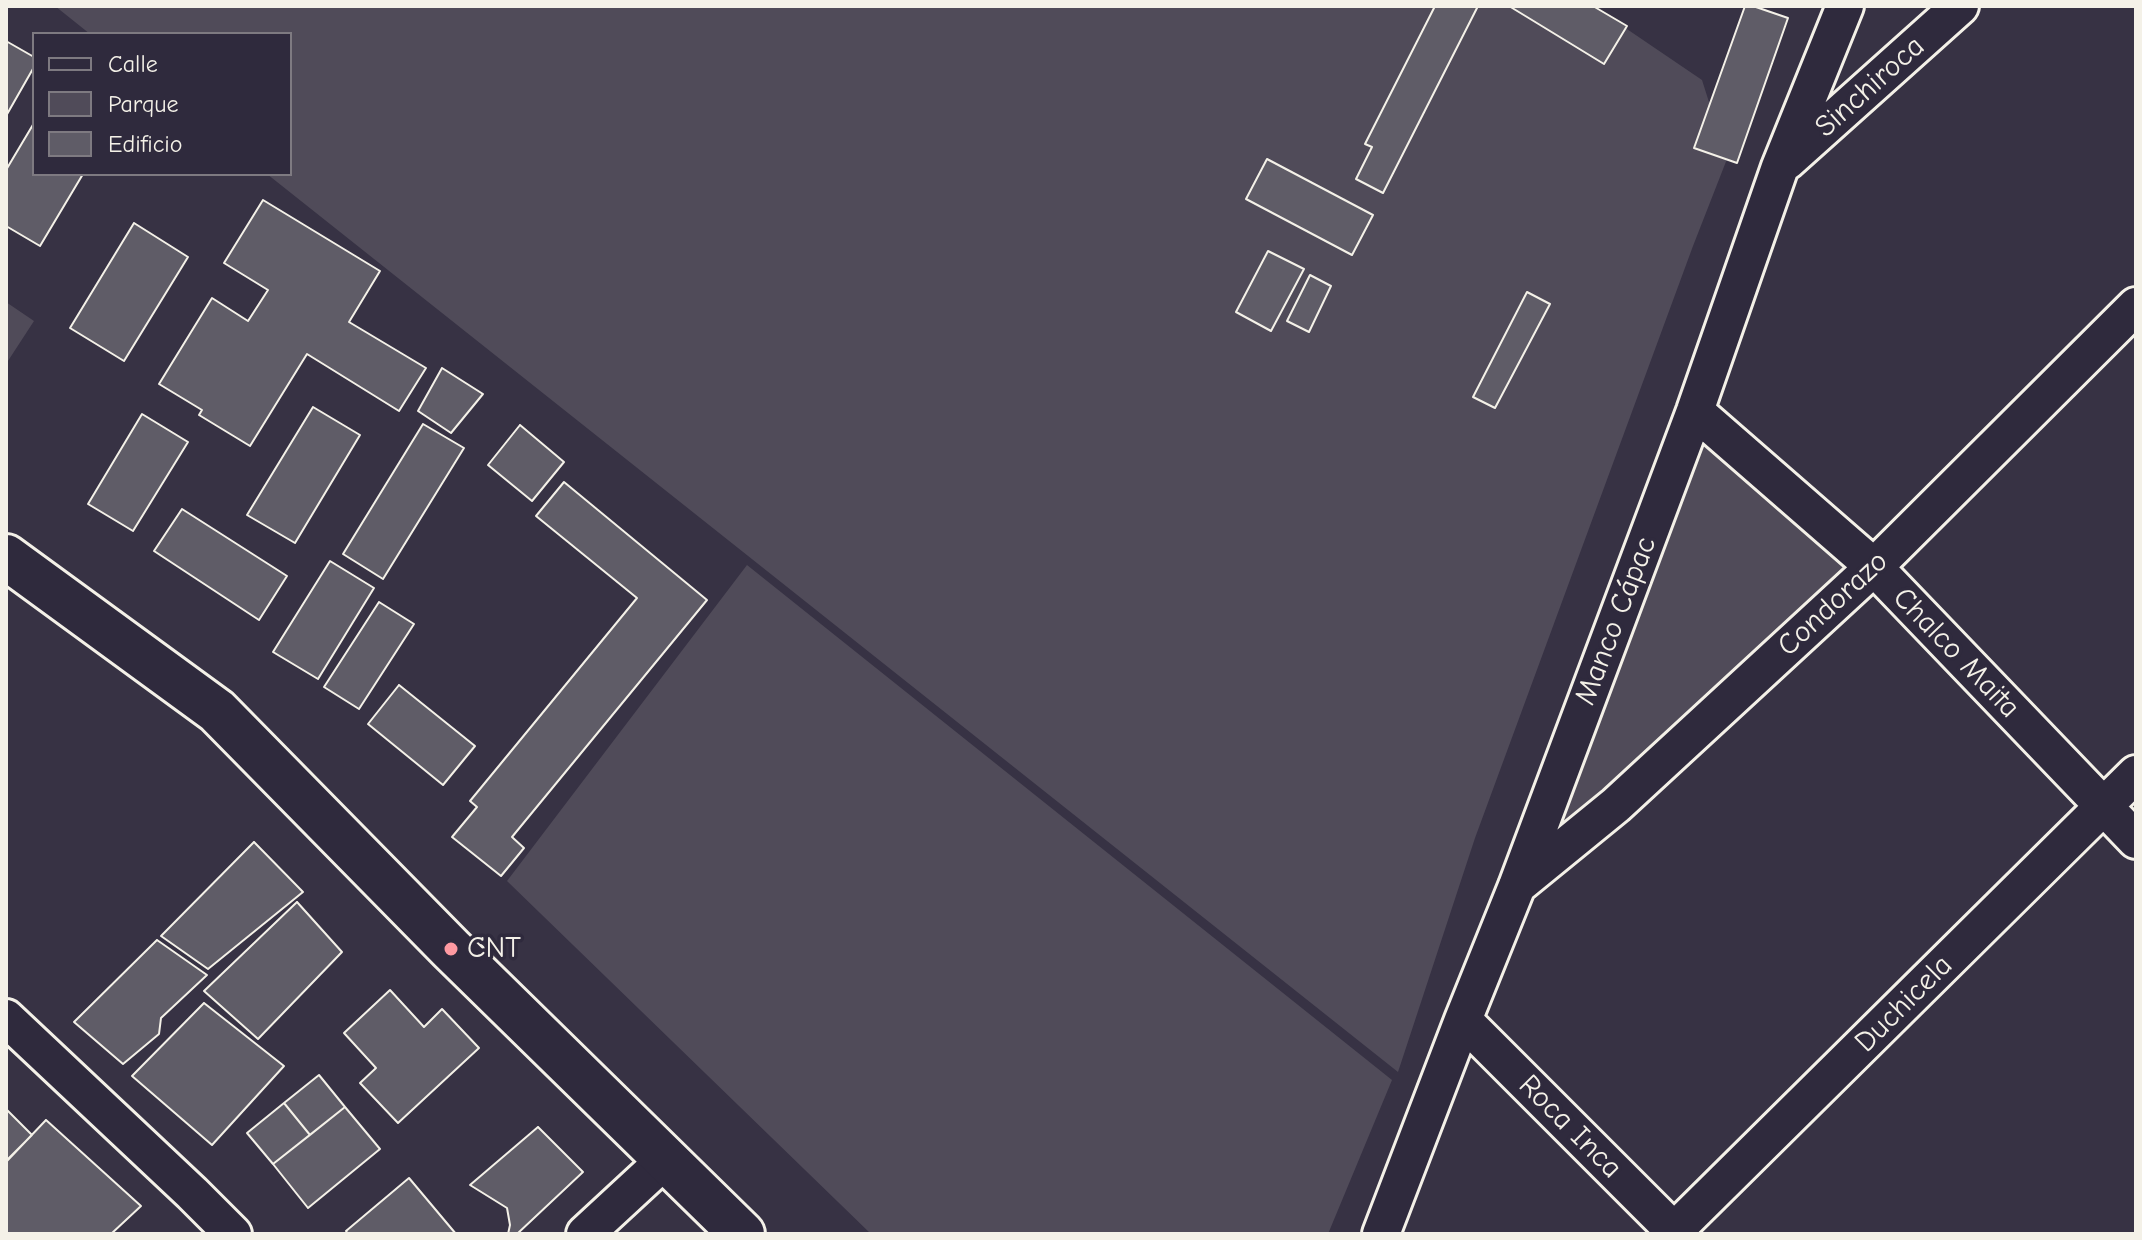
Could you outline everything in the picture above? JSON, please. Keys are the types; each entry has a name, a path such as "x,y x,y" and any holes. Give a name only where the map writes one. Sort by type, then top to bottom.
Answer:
{"street":[{"name":"Manco Cápac","path":"1381,1234 1517,886 1695,411 1780,167 1845,6"},
{"name":"Sinchiroca","path":"1780,167 1960,6"},
{"name":"Condorazo","path":"1517,886 1616,805 1874,567 2136,306"},
{"name":"Chalco Maita","path":"1695,411 1874,567 2136,840"},
{"path":"6,557 217,711 451,949 742,1234"},
{"name":"Duchicela","path":"1674,1233 2136,774"},
{"path":"6,1018 233,1234"},
{"name":"Roca Inca","path":"1463,1020 1674,1233"},
{"path":"585,1234 665,1160"}],"green space":[{"path":"55,6 1593,6 1702,80 1727,159 1475,838 1398,1072 270,176 292,176 292,32 88,32"},
{"path":"6,302 34,321 6,364"},
{"path":"1697,427 1858,569 1540,855"},
{"path":"747,565 1392,1080 1328,1234 871,1234 507,881"}],"building":[{"path":"1435,6 1478,6 1383,193 1356,179 1372,147 1365,144"},
{"path":"1509,6 1593,6 1627,26 1604,64"},
{"path":"1745,6 1788,18 1737,163 1694,148"},
{"path":"6,41 32,56 32,70 6,116"},
{"path":"32,126 32,176 82,176 40,246 6,226 6,170"},
{"path":"1267,159 1373,215 1352,255 1246,199"},
{"path":"263,200 380,271 349,322 426,368 399,411 307,354 250,446 199,415 202,410 159,384 212,298 248,321 268,290 224,263"},
{"path":"134,223 188,257 124,361 70,328"},
{"path":"1268,251 1304,269 1271,331 1236,312"},
{"path":"1310,275 1331,286 1309,332 1287,321"},
{"path":"1527,292 1550,304 1495,408 1473,397"},
{"path":"442,368 483,394 451,433 418,411"},
{"path":"313,407 360,435 295,543 247,515"},
{"path":"142,414 188,442 133,531 88,504"},
{"path":"423,424 464,448 383,579 343,554"},
{"path":"520,425 564,462 532,501 488,465"},
{"path":"564,482 707,600 512,837 524,848 501,876 452,837 477,807 470,801 637,598 536,516"},
{"path":"182,509 287,576 259,620 154,551"},
{"path":"330,561 374,588 318,679 273,652"},
{"path":"379,602 414,624 359,709 324,687"},
{"path":"399,685 475,746 443,785 368,724"},
{"path":"254,842 303,892 208,969 161,936"},
{"path":"297,902 342,952 258,1039 204,991"},
{"path":"157,940 207,975 161,1018 159,1034 123,1064 74,1022"},
{"path":"390,990 424,1027 442,1009 479,1048 398,1123 360,1083 376,1068 344,1033"},
{"path":"204,1003 284,1066 212,1145 132,1076"},
{"path":"319,1075 345,1107 310,1135 284,1103"},
{"path":"284,1103 310,1135 273,1164 247,1133"},
{"path":"345,1107 380,1149 308,1208 273,1164"},
{"path":"6,1109 32,1135 6,1161"},
{"path":"46,1120 141,1206 111,1234 6,1234 6,1162"},
{"path":"538,1127 583,1172 517,1234 508,1234 507,1208 470,1185"},
{"path":"409,1178 456,1234 348,1234 346,1231"}],"place":[{"name":"CNT","path":"451,949"}]}
